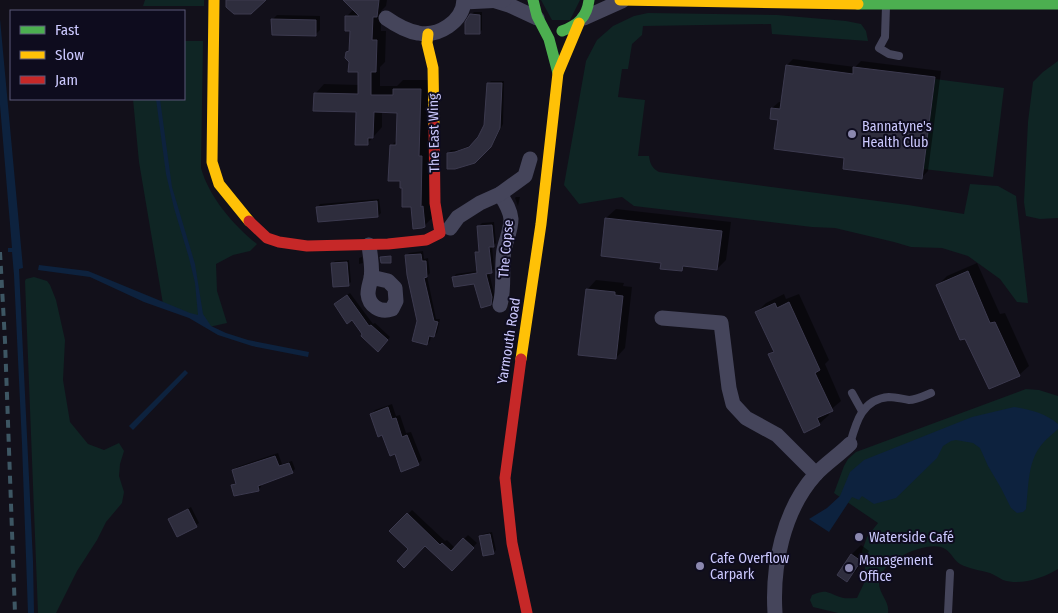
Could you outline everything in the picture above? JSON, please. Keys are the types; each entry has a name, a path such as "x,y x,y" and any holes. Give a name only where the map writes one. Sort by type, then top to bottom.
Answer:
{"main road":[{"path":"214,0 212,162 214,173 226,194 255,228 267,238 279,242 307,246 369,245 426,240 445,230"},
{"name":"Yarmouth Road","path":"533,0 534,10 551,46 552,60 558,73"},
{"name":"Yarmouth Road","path":"527,613 512,543 505,478 510,431 541,224 558,73 586,13 588,0"},
{"path":"621,0 886,4 1058,4"},
{"path":"541,22 549,29 561,31 581,21"},
{"name":"The East Wing","path":"428,34 429,51 434,59 435,203 445,230"}],"street":[{"path":"581,21 621,0"},
{"path":"386,18 401,28 428,34 444,29 452,24 462,11 464,1 500,1 541,22"},
{"path":"445,230 463,225 486,210 500,194 525,176 530,159"},
{"name":"The Copse","path":"500,194 509,209 511,221 504,249 500,305"},
{"path":"369,245 371,277"},
{"path":"662,318 721,323 729,388 733,404 746,418 776,434 816,474"},
{"path":"775,613 774,585 779,551 784,534 801,495 816,474 839,456 850,444"}],"lane":[{"path":"886,4 885,36 879,48 889,54 899,56"},
{"path":"852,393 862,411"},
{"path":"850,444 858,418 868,405 889,397 910,400 931,393"},
{"path":"948,613 950,573"}],"green space":[{"path":"145,0 204,0 204,6 143,6"},
{"path":"541,0 580,0 570,20 552,20"},
{"path":"648,13 777,15 861,24 866,31 868,41 772,34 771,24 643,26 642,35 632,44 628,69 622,69 618,97 645,100 638,156 649,156 652,166 659,172 964,214 970,184 998,186 1016,196 1028,303 1017,302 1000,279 968,256 942,248 911,247 835,228 812,227 634,206 622,197 579,204 564,185 586,61 597,40 613,26 634,16"},
{"path":"185,41 203,41 201,168 210,190 223,210 257,244 250,251 233,255 216,264 217,291 227,323 209,327 163,304 139,162 133,100 185,100"},
{"path":"1058,61 1058,218 1040,219 1026,216 1024,202 1028,122 1033,82"},
{"path":"935,79 1004,88 993,177 923,169"},
{"path":"34,277 47,281 56,300 65,340 63,380 70,422 88,444 104,450 119,443 124,451 119,476 124,492 122,503 106,522 77,571 56,613 38,613 25,281"},
{"path":"1026,389 1039,390 1058,396 1058,569 1032,580 1010,582 990,573 960,564 947,550 941,547 924,547 895,560 882,574 879,586 887,605 888,613 838,613 813,607 810,600 812,595 821,592 844,598 857,598 865,581 865,564 862,551 867,537 878,523 834,493 848,459 856,452"}],"water":[{"path":"0,19 23,268 19,269 34,613 28,613 14,275 12,252 8,252 8,248 12,248 0,105"},
{"path":"156,100 160,100 172,187 195,264 203,314 211,326 226,333 248,340 309,352 308,357 252,346 218,335 189,318 144,302 90,277 38,270 39,265 88,271 198,315 195,283 166,174"},
{"path":"185,370 188,373 133,430 129,426"},
{"path":"1014,407 1038,412 1058,424 1058,429 1043,443 1034,458 1031,466 1026,509 1023,512 1017,513 1011,508 980,448 973,443 956,440 943,446 937,458 896,498 874,504 862,496 859,500 852,497 829,532 809,519 827,508 840,496 850,472 864,460 972,417"}],"building":[{"path":"226,0 266,0 251,14 234,14 226,7"},
{"path":"343,0 379,0 377,17 373,17 372,40 377,40 376,72 371,72 371,95 393,95 393,89 421,89 419,156 422,156 421,207 423,206 425,227 413,229 411,207 402,207 400,181 388,181 390,145 396,145 397,113 374,112 373,138 368,138 368,145 355,145 356,112 313,111 314,93 358,94 358,72 348,72 349,62 345,58 346,52 349,51 350,31 345,31 345,16 359,16"},
{"path":"470,14 480,15 480,34 465,34 465,22"},
{"path":"271,19 316,20 316,36 272,35"},
{"name":"Bannatyne's Health Club","path":"786,65 853,74 853,67 935,77 922,179 843,169 844,158 774,149 778,120 770,119 771,108 780,109"},
{"path":"487,83 502,83 500,128 491,147 475,163 455,169 447,169 447,153 469,147 478,137 484,125"},
{"path":"377,201 378,217 318,222 316,207"},
{"path":"605,218 722,231 717,270 683,266 682,271 660,269 661,263 601,256"},
{"path":"492,225 494,247 489,247 492,273 486,274 492,297 491,305 481,308 474,284 454,287 452,277 477,273 475,252 479,252 477,226"},
{"path":"421,254 422,261 426,261 427,277 424,278 434,321 438,322 434,337 429,336 427,345 412,341 417,321 407,275 405,255"},
{"path":"391,256 391,263 381,263 380,257"},
{"path":"347,262 349,286 333,287 331,263"},
{"path":"968,271 990,323 995,322 1020,376 989,389 965,339 960,340 936,285"},
{"path":"586,289 615,292 615,295 623,296 616,359 578,355"},
{"path":"347,295 369,326 371,325 388,340 378,352 361,336 362,334 352,320 347,324 334,304"},
{"path":"789,302 820,370 815,373 833,411 817,418 820,425 804,433 768,354 774,352 755,312 775,303 777,308"},
{"path":"388,407 392,419 396,418 402,437 407,435 419,465 401,472 395,454 390,456 382,435 378,437 370,414"},
{"path":"275,456 279,466 289,463 293,473 258,486 259,491 234,496 231,485 236,484 232,470"},
{"path":"188,509 197,527 177,537 168,519"},
{"path":"407,513 440,545 442,543 451,551 463,538 474,548 452,571 425,546 404,568 397,561 408,549 389,531"},
{"path":"490,534 494,554 483,556 479,536"},
{"name":"Management Office","path":"851,554 861,561 847,582 837,575"}],"railway":[{"path":"0,252 15,613"}],"traffic: fast":[{"path":"533,0 537,16 549,39 558,73"},
{"path":"562,31 581,20 589,0"},
{"path":"858,4 1058,4"}],"traffic: slow":[{"path":"214,0 212,162 219,184 249,221"},
{"path":"620,0 858,4"},
{"path":"521,359 541,224 558,73 579,23"},
{"path":"428,34 427,43 433,68 434,126"}],"traffic: jam":[{"path":"249,221 267,238 279,242 307,246 388,244 426,240 440,233 435,203 434,126"},
{"path":"521,359 505,478 512,543 527,613"}],"place":[{"name":"Bannatyne's Health Club","path":"852,134"},
{"name":"Waterside Café","path":"859,537"},
{"name":"Cafe Overflow Carpark","path":"700,566"},
{"name":"Management Office","path":"849,568"}]}
